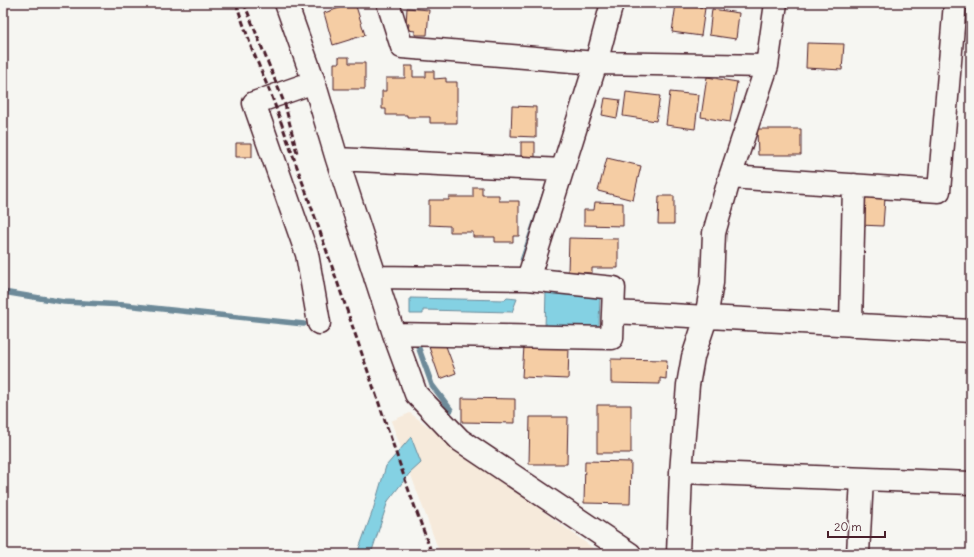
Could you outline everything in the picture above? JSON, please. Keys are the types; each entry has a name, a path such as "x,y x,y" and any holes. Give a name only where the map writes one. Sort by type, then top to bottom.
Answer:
{"street":[{"path":"286,3 314,82 375,277 416,394 460,440 630,554"},
{"path":"388,3 402,47 596,63 766,66"},
{"path":"528,279 596,63 612,3"},
{"path":"678,554 681,472 688,385 693,357 706,318 712,283 714,233 730,177 766,66 776,3"},
{"path":"730,177 939,191 955,3"},
{"path":"314,82 254,103 307,254 319,323"},
{"path":"337,159 562,170"},
{"path":"851,325 854,185"},
{"path":"375,277 528,279 614,288 612,338 394,334"},
{"path":"614,312 971,331"},
{"path":"681,472 971,483"},
{"path":"858,554 862,479"}],"shaded area":[{"path":"410,413 601,554 440,554 391,421"}],"water":[{"path":"546,183 553,184 527,261 520,260"},
{"path":"546,290 600,296 599,325 596,330 545,328"},
{"path":"410,298 517,299 512,312 423,310 423,314 410,314"},
{"path":"411,437 421,463 409,474 388,501 371,554 357,554 373,510 386,466"}],"building":[{"path":"355,3 365,35 333,45 324,13"},
{"path":"676,4 705,8 701,36 672,32"},
{"path":"407,8 429,10 427,35 415,35 415,31 408,30 409,24 406,23"},
{"path":"712,9 739,13 736,39 709,35"},
{"path":"807,43 844,44 842,70 806,68"},
{"path":"339,57 349,57 349,63 365,63 365,89 334,89 334,63 339,63"},
{"path":"405,66 413,66 413,77 426,77 426,71 434,71 434,79 446,78 446,82 457,82 457,123 430,123 430,117 386,115 386,109 382,109 382,91 386,91 386,78 405,78"},
{"path":"707,77 737,82 730,122 701,117"},
{"path":"626,92 660,96 656,121 623,116"},
{"path":"670,92 699,95 695,129 666,125"},
{"path":"605,98 620,100 617,118 602,115"},
{"path":"512,106 536,107 536,137 511,136"},
{"path":"757,129 801,129 801,155 758,155"},
{"path":"521,142 535,142 535,157 521,157"},
{"path":"236,143 252,143 252,157 236,157"},
{"path":"607,158 641,166 633,200 598,191"},
{"path":"473,187 482,187 482,195 499,195 499,201 519,201 519,236 513,236 513,242 495,242 495,237 473,237 473,232 450,232 450,226 429,225 429,200 449,200 449,197 473,197"},
{"path":"659,196 674,196 674,224 658,224"},
{"path":"860,197 885,198 883,226 859,225"},
{"path":"595,202 623,203 623,226 584,225 584,210 594,210"},
{"path":"569,238 618,239 618,268 592,268 592,273 568,272"},
{"path":"444,341 456,373 440,379 429,347"},
{"path":"524,346 569,347 568,379 522,377"},
{"path":"611,359 667,360 666,379 660,378 660,384 611,383"},
{"path":"462,398 515,399 515,423 462,422"},
{"path":"597,405 631,405 631,453 597,453"},
{"path":"530,417 568,417 567,464 529,464"},
{"path":"585,461 631,462 630,504 584,503"}],"waterway":[{"path":"3,292 64,302 125,305 304,324"},
{"path":"418,346 432,385 451,410"}],"railway":[{"path":"236,3 252,49 272,97 316,220 432,554"},
{"path":"244,3 285,105 297,153"}]}
